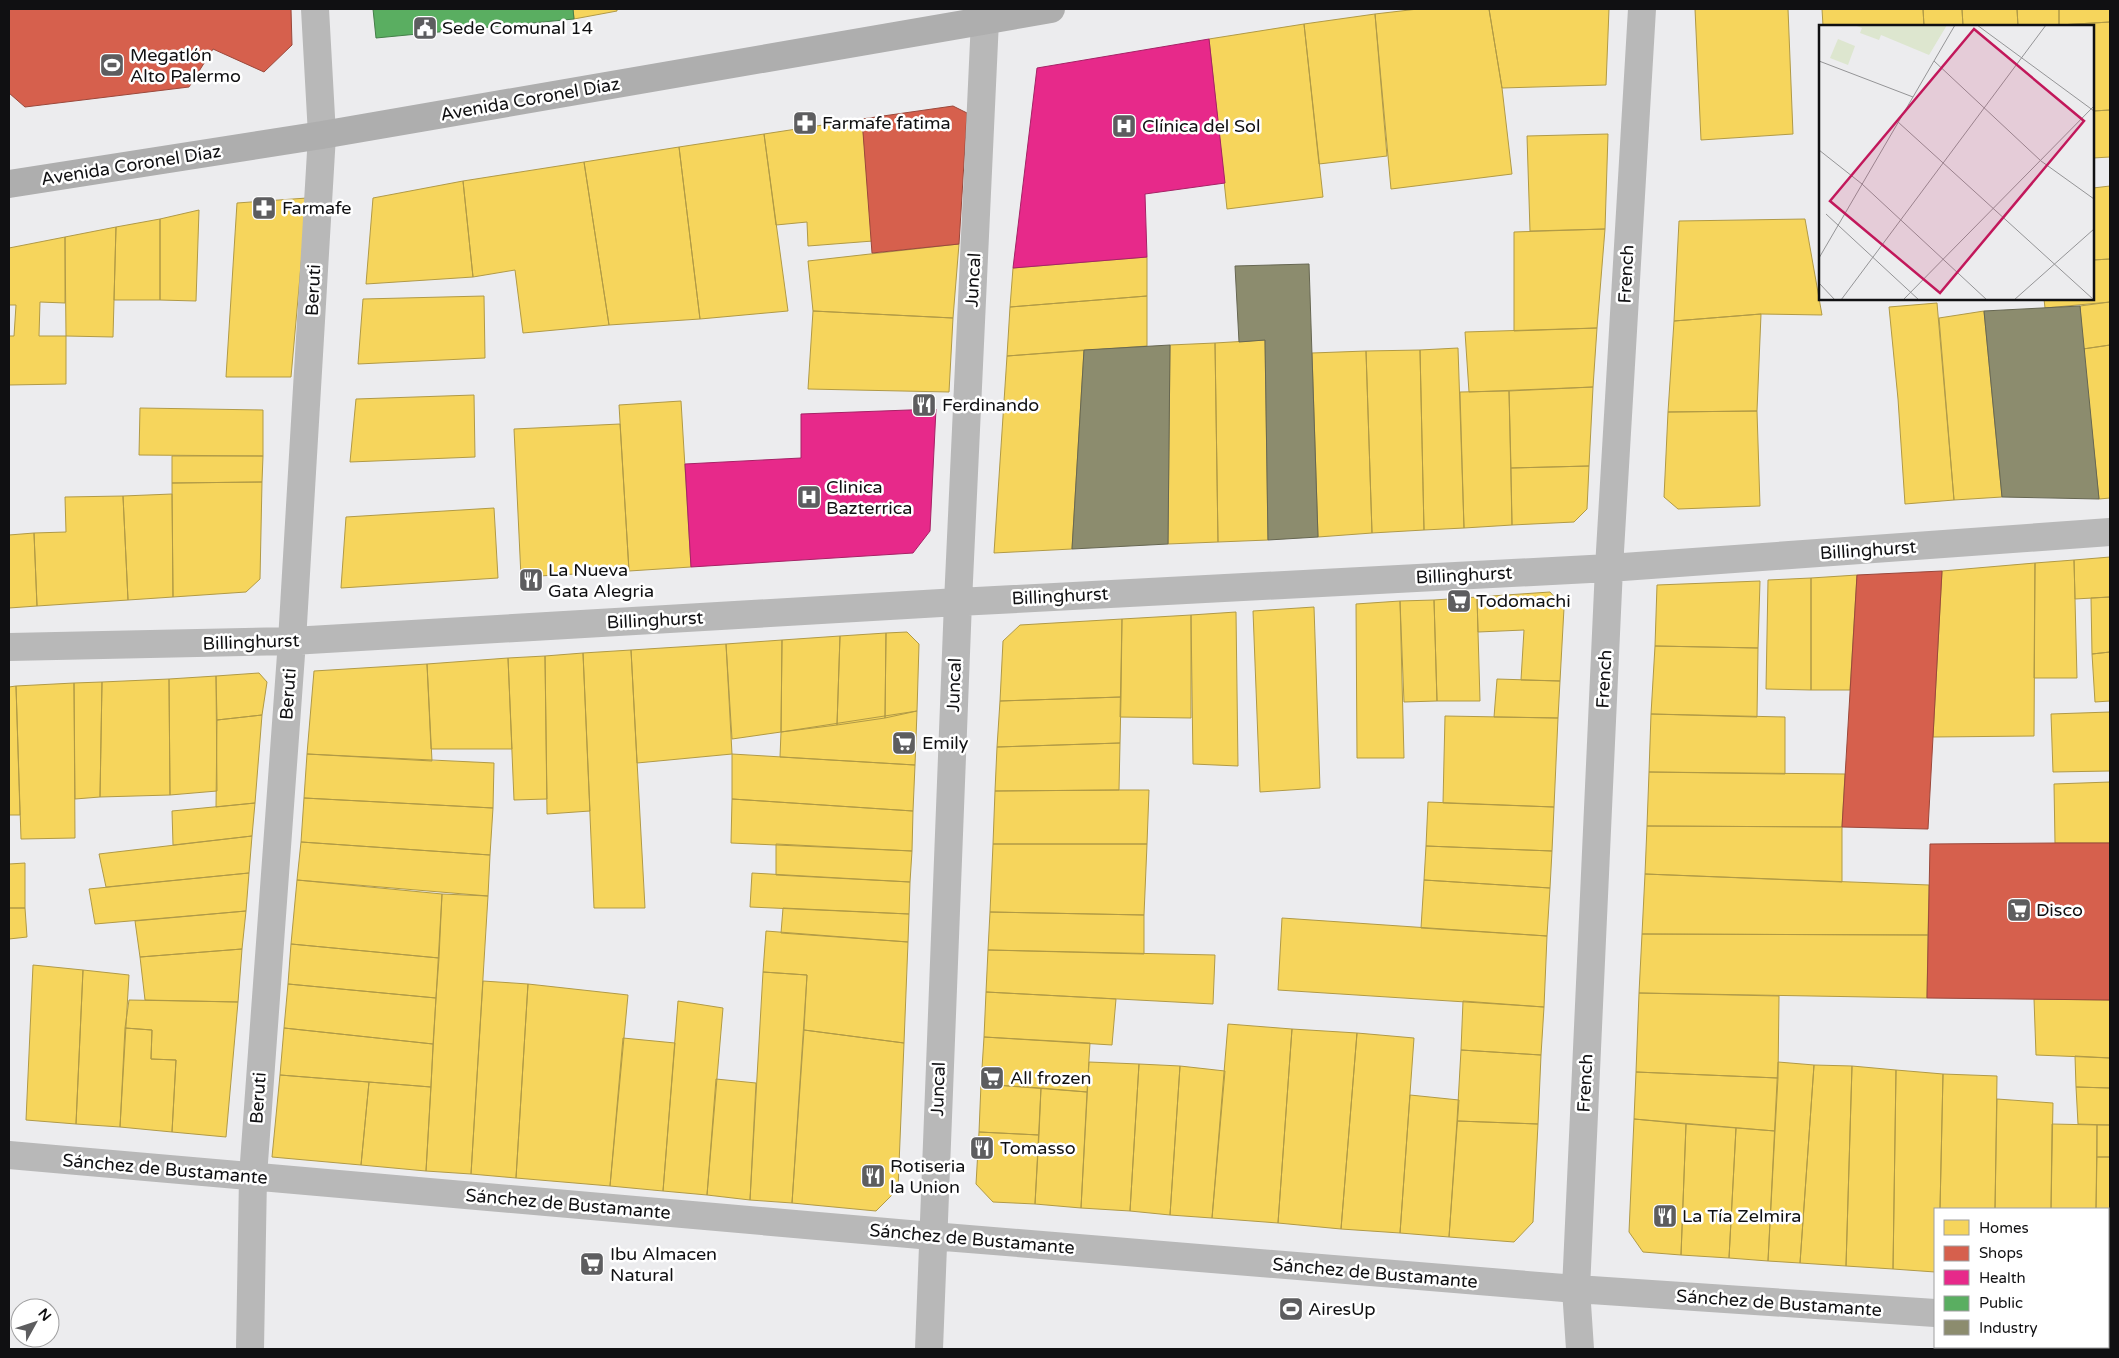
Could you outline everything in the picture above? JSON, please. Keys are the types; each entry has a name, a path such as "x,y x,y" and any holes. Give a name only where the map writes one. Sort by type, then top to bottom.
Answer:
{"main road":[{"name":"Avenida Coronel Díaz","path":"9,184 322,135 1051,9"}],"street":[{"name":"Beruti","path":"250,1349 253,1176 292,641 322,135 315,9"},
{"name":"French","path":"1580,1349 1576,1289 1609,568 1642,9"},
{"name":"Juncal","path":"929,1349 958,602 985,20"},
{"name":"Billinghurst","path":"9,646 292,641 958,602 1609,568 2110,532"},
{"name":"Sánchez de Bustamante","path":"9,1155 932,1236 1576,1289 1934,1313"}],"building: Homes":[{"path":"573,9 617,9 617,11 574,19"},
{"path":"1418,9 1489,9 1502,88 1512,174 1391,189 1375,14"},
{"path":"1489,9 1609,9 1606,85 1502,88"},
{"path":"1695,9 1788,9 1793,134 1701,140"},
{"path":"1822,9 1923,9 1924,25 1823,25"},
{"path":"1923,9 1962,9 1963,25 1924,25"},
{"path":"1962,9 2017,9 2018,25 1963,25"},
{"path":"2017,9 2059,9 2059,25 2018,25"},
{"path":"2059,9 2110,9 2110,22 2059,25"},
{"path":"1375,14 1387,156 1319,164 1304,24"},
{"path":"2110,22 2110,110 2094,111 2094,25 2059,25"},
{"path":"1304,24 1323,197 1227,209 1209,39"},
{"path":"2110,110 2110,157 2094,158 2094,111"},
{"path":"862,119 873,241 808,246 807,222 776,225 764,134"},
{"path":"764,134 788,311 700,319 679,147"},
{"path":"1608,134 1605,229 1530,231 1527,136"},
{"path":"679,147 700,319 609,325 584,162"},
{"path":"584,162 609,325 523,333 515,270 473,277 463,181"},
{"path":"463,181 473,277 366,284 373,198"},
{"path":"2110,186 2110,259 2094,260 2094,188"},
{"path":"307,198 291,377 226,377 237,203"},
{"path":"199,210 196,301 160,300 160,219"},
{"path":"160,219 160,300 114,300 116,227"},
{"path":"1805,219 1822,315 1761,314 1674,321 1679,221"},
{"path":"116,227 113,337 66,336 65,237"},
{"path":"1605,229 1597,328 1514,331 1514,232"},
{"path":"65,237 65,303 40,302 39,336 66,336 66,384 9,385 9,336 14,336 16,305 9,305 9,248"},
{"path":"959,244 953,318 813,311 808,261"},
{"path":"1147,257 1147,296 1010,307 1013,268"},
{"path":"2110,259 2110,302 2045,308 2044,300 2094,300 2094,260"},
{"path":"484,296 485,358 358,364 363,299"},
{"path":"1147,296 1147,346 1007,356 1010,307"},
{"path":"2110,302 2110,345 2083,349 2080,306"},
{"path":"1937,303 1954,500 1905,504 1898,399 1889,307"},
{"path":"813,311 953,318 949,392 808,389"},
{"path":"1984,311 2002,497 1954,500 1939,318"},
{"path":"1761,314 1757,411 1668,412 1674,321"},
{"path":"1597,328 1593,387 1469,392 1465,332"},
{"path":"1265,340 1268,540 1218,542 1215,343"},
{"path":"1215,343 1218,542 1168,544 1170,345"},
{"path":"2110,345 2110,498 2099,499 2083,349"},
{"path":"1458,348 1464,528 1424,530 1420,350"},
{"path":"1084,350 1072,549 994,553 1007,356"},
{"path":"1420,350 1424,530 1372,533 1366,351"},
{"path":"1366,351 1372,533 1318,537 1312,353"},
{"path":"1593,387 1589,466 1511,468 1509,391"},
{"path":"1509,391 1512,525 1464,528 1460,392"},
{"path":"474,395 475,457 350,462 356,399"},
{"path":"681,401 691,567 629,571 619,405"},
{"path":"140,408 263,410 263,456 139,455"},
{"path":"1757,411 1760,506 1678,509 1664,497 1668,412"},
{"path":"620,424 629,571 521,577 514,429"},
{"path":"172,456 263,456 262,482 172,483"},
{"path":"1589,466 1587,509 1574,522 1512,525 1511,468"},
{"path":"262,482 260,579 246,592 173,597 172,483"},
{"path":"172,494 173,597 128,600 123,496"},
{"path":"123,496 128,600 37,606 34,533 66,532 65,497"},
{"path":"494,508 498,578 341,588 346,517"},
{"path":"34,533 37,606 9,608 9,535"},
{"path":"2110,557 2110,597 2075,599 2074,560"},
{"path":"2074,560 2077,678 2034,678 2035,563"},
{"path":"2035,563 2034,736 1933,737 1942,571"},
{"path":"1857,575 1850,690 1811,690 1811,578"},
{"path":"1811,578 1811,690 1766,689 1768,580"},
{"path":"1760,581 1758,648 1655,646 1657,585"},
{"path":"1550,592 1564,608 1560,681 1521,680 1524,630 1478,632 1477,597"},
{"path":"1477,597 1480,701 1437,701 1434,600"},
{"path":"2110,597 2110,652 2092,654 2091,598"},
{"path":"1434,600 1437,701 1404,702 1400,601"},
{"path":"1400,601 1404,758 1357,758 1356,604"},
{"path":"1314,607 1320,788 1260,792 1253,611"},
{"path":"1236,612 1238,766 1193,764 1191,615"},
{"path":"1191,615 1191,718 1120,717 1122,619"},
{"path":"1122,619 1121,697 1000,701 1003,641 1020,625"},
{"path":"907,632 919,644 917,711 885,718 886,633"},
{"path":"886,633 885,718 837,725 840,636"},
{"path":"840,636 837,725 781,732 782,640"},
{"path":"782,640 781,732 732,739 726,644"},
{"path":"726,644 732,754 637,763 631,650"},
{"path":"1655,646 1758,648 1757,717 1651,714"},
{"path":"631,650 645,908 594,908 583,653"},
{"path":"2110,652 2110,701 2095,702 2092,654"},
{"path":"583,653 590,811 547,814 545,656"},
{"path":"545,656 547,799 514,800 508,658"},
{"path":"508,658 512,749 431,749 427,664"},
{"path":"427,664 432,761 307,754 314,671"},
{"path":"259,673 267,682 262,715 217,720 216,676"},
{"path":"216,676 217,791 170,795 169,679"},
{"path":"169,679 170,795 100,797 102,682"},
{"path":"1497,679 1560,681 1558,718 1494,717"},
{"path":"102,682 100,797 75,799 74,683"},
{"path":"74,683 75,838 21,839 16,686"},
{"path":"16,686 20,815 9,815 9,687"},
{"path":"1121,697 1120,743 997,747 1000,701"},
{"path":"917,711 915,765 780,757 781,732"},
{"path":"2110,712 2110,771 2053,772 2051,714"},
{"path":"1651,714 1785,717 1785,774 1649,772"},
{"path":"262,715 255,803 216,807 217,720"},
{"path":"1445,716 1558,718 1554,807 1443,803"},
{"path":"1120,743 1119,790 995,791 997,747"},
{"path":"307,754 494,763 493,808 304,798"},
{"path":"732,754 915,765 913,811 732,799"},
{"path":"1649,772 1845,774 1842,827 1647,826"},
{"path":"2110,782 2110,843 2055,843 2054,784"},
{"path":"1149,790 1147,844 993,844 995,791"},
{"path":"304,798 493,808 490,855 301,842"},
{"path":"732,799 913,811 912,851 731,843"},
{"path":"1428,802 1554,807 1552,851 1426,846"},
{"path":"255,803 252,836 173,845 172,811"},
{"path":"1647,826 1842,827 1842,882 1645,874"},
{"path":"252,836 249,873 106,887 99,854"},
{"path":"301,842 490,855 488,896 297,880"},
{"path":"776,844 912,851 910,882 776,875"},
{"path":"993,844 1147,844 1144,915 990,912"},
{"path":"1426,846 1552,851 1550,888 1424,880"},
{"path":"25,863 25,908 9,908 9,864"},
{"path":"249,873 246,911 95,924 89,889"},
{"path":"752,873 910,882 909,914 750,907"},
{"path":"1645,874 1929,885 1928,935 1642,934"},
{"path":"297,880 442,894 439,958 291,944"},
{"path":"1424,880 1550,888 1547,936 1421,928"},
{"path":"442,894 488,896 471,1174 426,1171"},
{"path":"9,908 25,908 27,937 9,939"},
{"path":"783,908 909,914 908,942 781,933"},
{"path":"246,911 242,949 140,957 135,921"},
{"path":"990,912 1144,915 1144,954 988,950"},
{"path":"1282,918 1547,936 1544,1007 1278,990"},
{"path":"766,931 908,942 904,1043 804,1030 807,975 763,972"},
{"path":"1642,934 1928,935 1927,998 1639,993"},
{"path":"291,944 439,958 436,998 288,984"},
{"path":"242,949 238,1002 145,1000 140,957"},
{"path":"988,950 1215,955 1213,1004 986,992"},
{"path":"33,965 83,970 76,1124 26,1120"},
{"path":"83,970 129,975 120,1127 76,1124"},
{"path":"763,972 807,975 792,1203 750,1200"},
{"path":"483,981 528,984 516,1178 471,1174"},
{"path":"288,984 436,998 433,1044 284,1028"},
{"path":"528,984 628,995 610,1186 516,1178"},
{"path":"986,992 1116,999 1112,1045 984,1037"},
{"path":"1639,993 1779,996 1778,1078 1636,1072"},
{"path":"2034,999 2110,1000 2110,1058 2036,1055"},
{"path":"129,1000 238,1002 226,1137 172,1132 176,1060 151,1059 152,1030 125,1028"},
{"path":"678,1001 723,1008 707,1195 663,1191"},
{"path":"1463,1001 1544,1007 1541,1055 1461,1050"},
{"path":"1228,1024 1292,1029 1278,1223 1212,1218"},
{"path":"125,1028 152,1030 151,1059 176,1060 172,1132 120,1127"},
{"path":"284,1028 433,1044 431,1087 280,1075"},
{"path":"1292,1029 1357,1033 1341,1229 1278,1223"},
{"path":"804,1030 904,1043 898,1189 876,1211 792,1203"},
{"path":"1357,1033 1414,1038 1400,1233 1341,1229"},
{"path":"984,1037 1090,1043 1087,1092 981,1084"},
{"path":"623,1038 675,1043 663,1191 610,1186"},
{"path":"1461,1050 1541,1055 1538,1124 1457,1121"},
{"path":"2075,1056 2110,1058 2110,1088 2076,1087"},
{"path":"1089,1062 1139,1064 1130,1211 1081,1208"},
{"path":"1778,1062 1814,1065 1800,1263 1768,1261"},
{"path":"1139,1064 1180,1066 1170,1215 1130,1211"},
{"path":"1814,1065 1852,1066 1846,1266 1800,1263"},
{"path":"1180,1066 1225,1071 1212,1218 1170,1215"},
{"path":"1852,1066 1896,1070 1893,1269 1846,1266"},
{"path":"1896,1070 1943,1074 1940,1208 1934,1208 1934,1272 1893,1269"},
{"path":"1636,1072 1778,1078 1775,1131 1634,1119"},
{"path":"1943,1074 1997,1076 1995,1208 1940,1208"},
{"path":"280,1075 369,1082 361,1165 272,1157"},
{"path":"716,1079 756,1083 750,1200 707,1195"},
{"path":"369,1082 431,1087 426,1171 361,1165"},
{"path":"981,1084 1041,1088 1039,1135 979,1132"},
{"path":"2076,1087 2110,1088 2110,1125 2078,1124"},
{"path":"1041,1088 1087,1092 1081,1208 1035,1204"},
{"path":"1410,1095 1459,1100 1449,1237 1400,1233"},
{"path":"1997,1099 2053,1103 2051,1208 1995,1208"},
{"path":"1634,1119 1686,1124 1681,1255 1643,1252 1629,1232"},
{"path":"1457,1121 1538,1124 1533,1222 1514,1242 1449,1237"},
{"path":"1686,1124 1736,1128 1729,1258 1681,1255"},
{"path":"2052,1124 2097,1125 2096,1208 2051,1208"},
{"path":"2097,1125 2110,1125 2110,1157 2097,1157"},
{"path":"1736,1128 1775,1131 1768,1261 1729,1258"},
{"path":"979,1132 1039,1135 1035,1204 993,1202 976,1184"},
{"path":"2097,1157 2110,1157 2110,1283 2109,1208 2096,1208"}],"building: Shops":[{"path":"9,9 291,9 292,45 264,72 213,49 189,87 25,107 9,93"},
{"path":"953,106 967,113 959,244 872,253 862,119"},
{"path":"1942,571 1928,829 1842,827 1857,575"},
{"name":"Disco","path":"2110,843 2110,1000 1927,998 1930,844"}],"building: Health":[{"name":"Clínica del Sol","path":"1209,39 1225,183 1145,194 1147,257 1013,268 1037,68"},
{"name":"Clinica Bazterrica","path":"936,409 930,531 913,553 691,567 685,464 801,458 801,414"}],"building: Public":[{"name":"Sede Comunal 14","path":"373,9 573,9 574,19 376,38"}],"building: Industry":[{"path":"1309,264 1318,537 1268,540 1265,340 1239,342 1235,266"},
{"path":"2080,306 2099,499 2002,497 1984,311"},
{"path":"1170,345 1168,544 1072,549 1084,350"}],"place":[{"name":"Sede Comunal 14","path":"425,28"},
{"name":"Megatlón Alto Palermo","path":"112,65"},
{"name":"Farmafe fatima","path":"805,123"},
{"name":"Clínica del Sol","path":"1124,126"},
{"name":"Farmafe","path":"264,208"},
{"name":"Ferdinando","path":"924,405"},
{"name":"Clinica Bazterrica","path":"809,497"},
{"name":"La Nueva Gata Alegria","path":"531,580"},
{"name":"Todomachi","path":"1459,601"},
{"name":"Emily","path":"904,743"},
{"name":"Disco","path":"2019,910"},
{"name":"All frozen","path":"992,1078"},
{"name":"Tomasso","path":"982,1148"},
{"name":"Rotiseria la Union","path":"873,1176"},
{"name":"La Tía Zelmira","path":"1665,1216"},
{"name":"Ibu Almacen Natural","path":"592,1264"},
{"name":"AiresUp","path":"1291,1309"}]}
